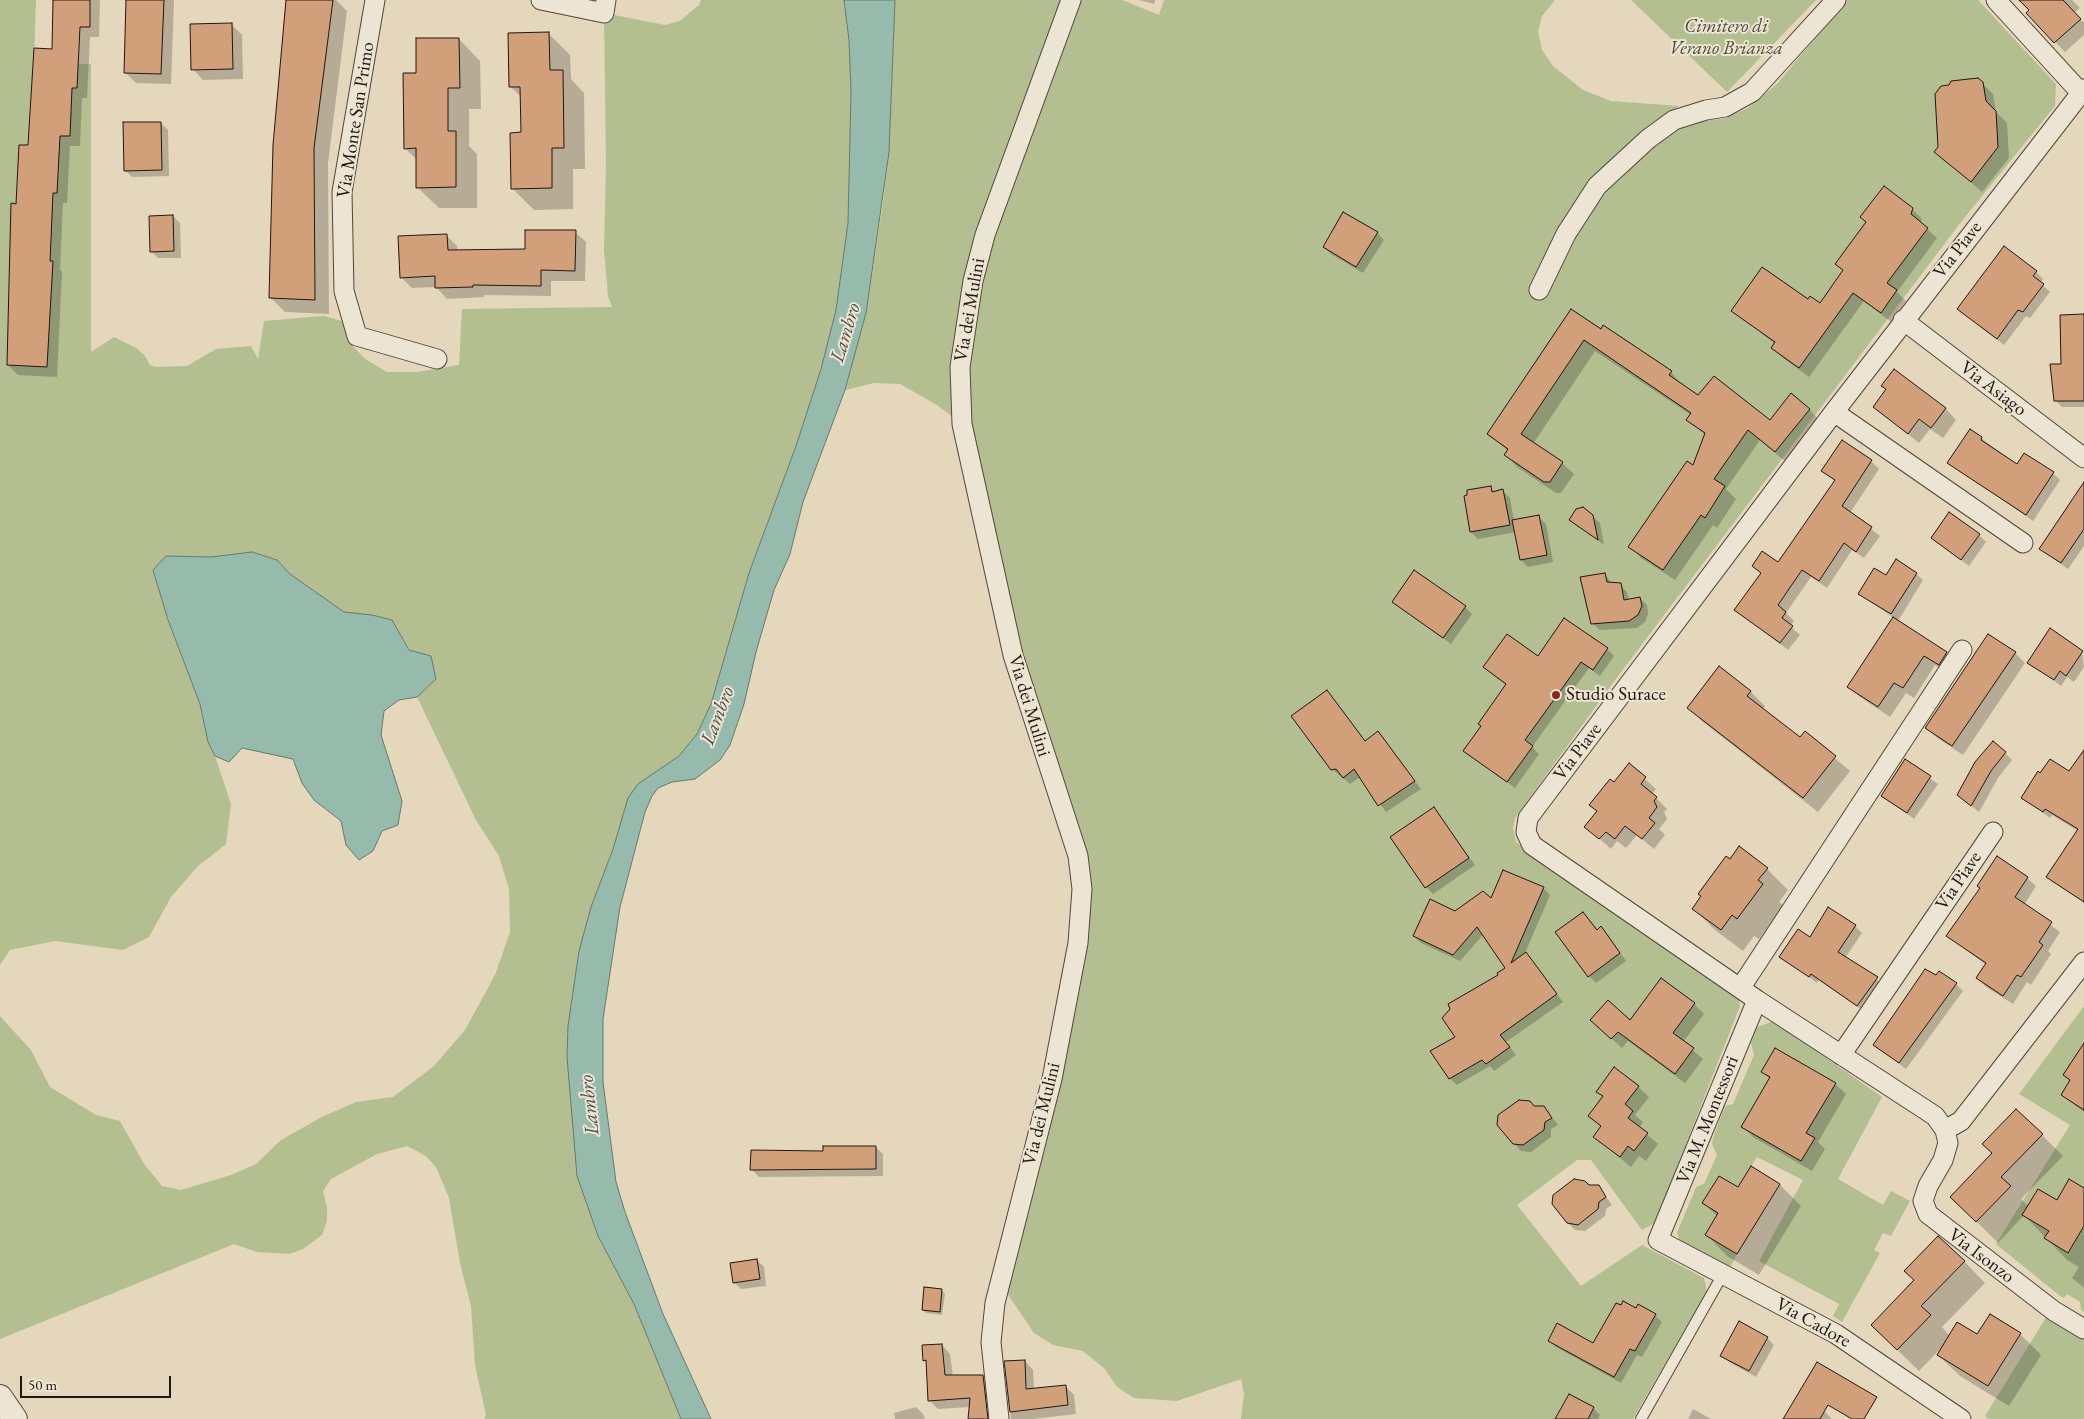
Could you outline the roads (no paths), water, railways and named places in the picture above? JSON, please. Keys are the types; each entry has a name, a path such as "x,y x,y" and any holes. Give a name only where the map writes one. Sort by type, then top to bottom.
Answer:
{"street":[{"name":"Via Monte San Primo","path":"375,0 342,192 344,291 357,336 437,359"},
{"path":"541,0 605,7"},
{"name":"Via dei Mulini","path":"999,1419 991,1342 995,1304 1052,1078 1078,943 1082,889 1078,856 1013,655 962,424 960,367 974,281 984,235 1071,0"},
{"path":"1539,290 1566,234 1597,186 1648,139 1674,120 1706,110 1725,107 1752,92 1836,0"},
{"path":"1996,0 2083,91"},
{"name":"Via Piave","path":"1945,1130 1935,1116 1757,1000 1741,987 1532,845 1526,832 1528,818 1903,320 2083,91"},
{"name":"Via Asiago","path":"1903,320 2084,458"},
{"path":"1834,412 2023,542"},
{"path":"1741,987 1962,650"},
{"name":"Via Piave","path":"1841,1055 1993,832"},
{"path":"1945,1130 1961,1121 2084,962"},
{"name":"Via M. Montessori","path":"1658,1240 1757,1000"},
{"name":"Via Isonzo","path":"1945,1130 1948,1143 1943,1160 1928,1186 1923,1201 1928,1214 2054,1311 2084,1329"},
{"name":"Via Cadore","path":"1658,1240 1836,1334 1956,1418"},
{"path":"0,1397 15,1419"}],"lane":[{"path":"1642,1419 1723,1274"}],"water":[{"name":"Lambro","path":"844,0 895,0 889,152 866,313 845,390 803,502 790,554 774,590 756,652 744,704 730,745 720,760 695,779 672,782 658,788 645,812 620,907 603,1019 603,1082 616,1182 625,1212 663,1314 711,1419 681,1419 634,1304 598,1236 577,1176 567,1057 568,1026 579,951 591,907 613,849 628,798 638,784 679,756 697,734 711,704 749,573 796,446 821,369 836,310 848,223 851,92 849,40"},
{"path":"252,552 277,560 290,574 344,612 372,615 392,620 409,650 431,656 436,679 417,697 399,700 384,711 381,735 402,801 398,825 382,831 373,851 359,860 346,845 341,821 314,800 302,783 293,759 242,748 229,762 215,756 208,742 200,704 168,620 153,570 166,556 211,557"}],"place":[{"name":"Studio Surace","path":"1556,695"}],"park label":[{"name":"Cimitero di Verano Brianza","path":"1726,38"}]}
